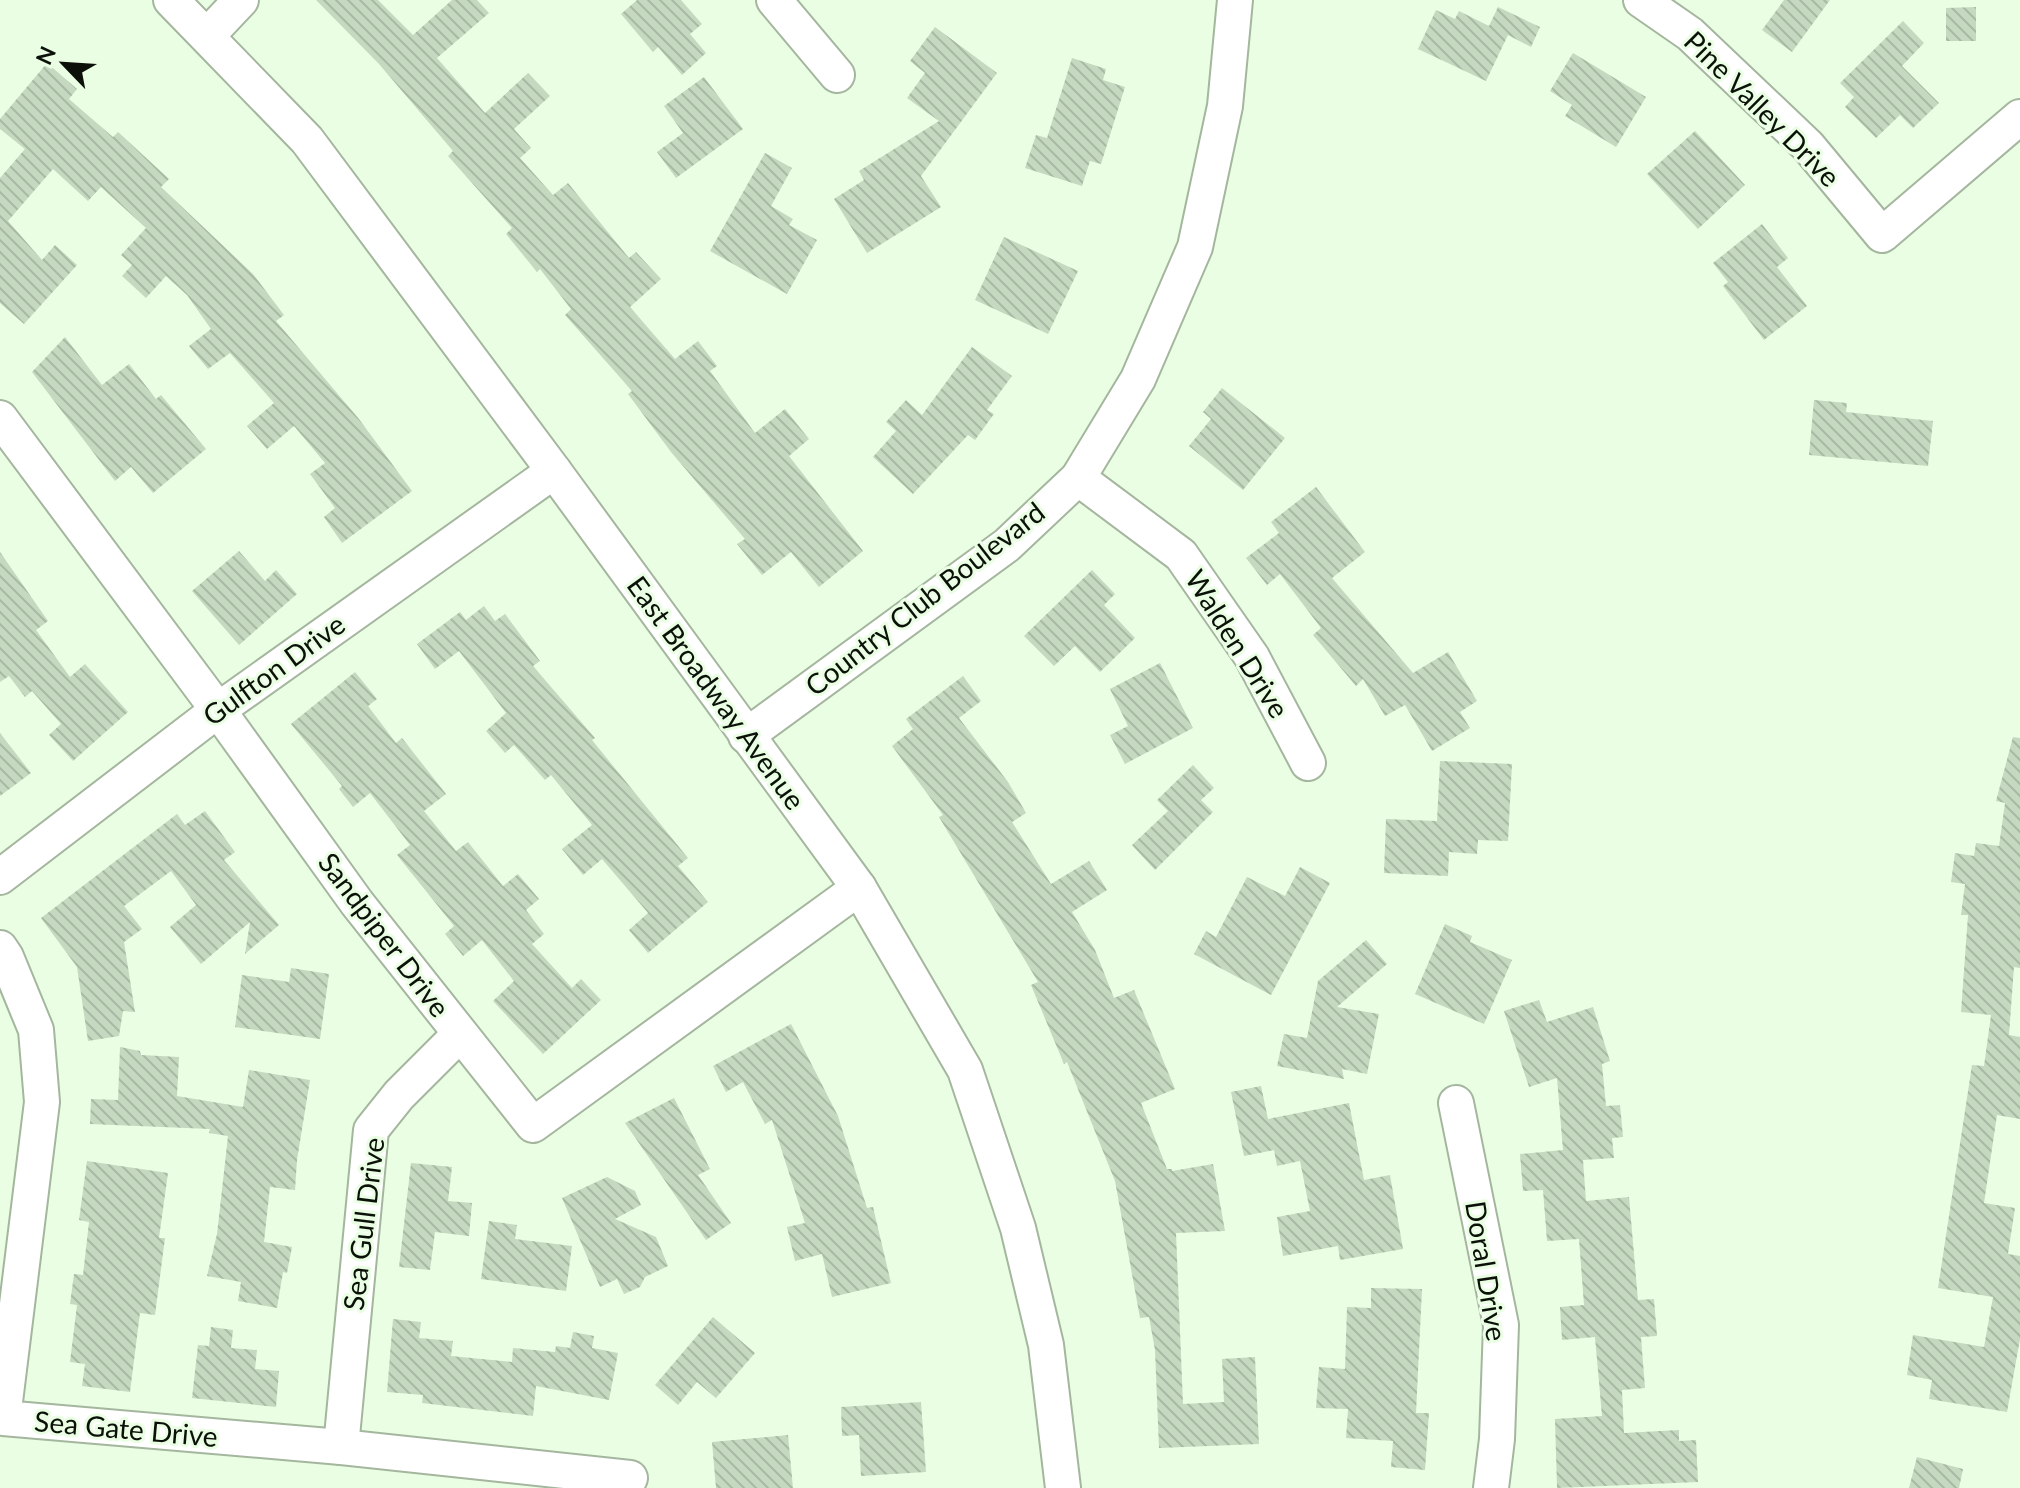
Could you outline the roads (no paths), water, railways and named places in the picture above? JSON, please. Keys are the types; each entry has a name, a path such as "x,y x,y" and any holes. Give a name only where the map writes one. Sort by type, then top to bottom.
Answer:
{"street":[{"name":"East Broadway Avenue","path":"171,0 307,140 859,888 965,1070 1009,1199 1046,1345 1063,1488"},
{"path":"207,36 241,0"},
{"path":"774,0 837,75"},
{"name":"Country Club Boulevard","path":"746,736 1007,545 1078,478 1138,379 1195,247 1225,106 1235,0"},
{"name":"Pine Valley Drive","path":"1641,0 1690,34 1808,146 1882,235 2020,117"},
{"name":"Sandpiper Drive","path":"6,436 218,710 357,903 533,1125 859,888"},
{"name":"Gulfton Drive","path":"0,877 218,710 554,471"},
{"name":"Walden Drive","path":"1078,478 1181,555 1252,657 1308,763"},
{"name":"Sea Gate Drive","path":"0,948 36,1030 42,1102 3,1418 341,1447 630,1478"},
{"name":"Sea Gull Drive","path":"341,1447 371,1130 399,1095 460,1034"},
{"name":"Doral Drive","path":"1456,1103 1501,1325 1497,1439 1491,1488"}]}
